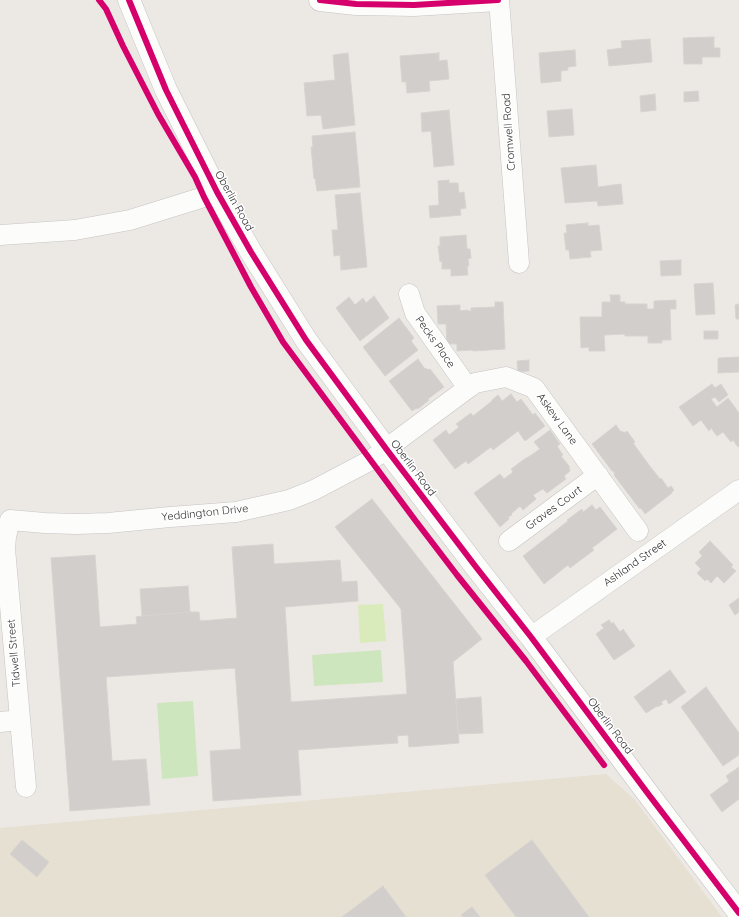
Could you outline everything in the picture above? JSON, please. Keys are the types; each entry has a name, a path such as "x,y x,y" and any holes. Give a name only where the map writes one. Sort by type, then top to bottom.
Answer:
{"main road":[{"name":"Oberlin Road","path":"129,0 166,90 217,192 251,252 306,340 387,450 531,637 739,913"},
{"path":"320,0 356,4 414,5 498,0"}],"street":[{"name":"Cromwell Road","path":"498,0 519,263"},
{"path":"0,235 75,230 130,220 217,192"},
{"name":"Pecks Place","path":"409,294 415,313 468,388"},
{"name":"Askew Lane","path":"387,450 475,383 506,377 534,388 638,531"},
{"name":"Yeddington Drive","path":"10,520 76,524 108,523 236,512 289,500 314,490 387,450"},
{"name":"Graves Court","path":"509,541 598,475"},
{"name":"Ashland Street","path":"531,637 739,490"},
{"name":"Tidwell Street","path":"10,520 5,549 26,787"},
{"path":"0,722 20,720"}],"shaded area":[{"path":"606,774 635,800 722,917 0,917 0,828"}],"green space":[{"path":"383,604 386,641 360,643 358,605"},
{"path":"381,650 383,682 314,686 312,655"},
{"path":"193,701 198,776 162,779 157,703"}],"building":[{"path":"714,37 714,48 720,48 720,57 702,57 702,64 684,64 683,38"},
{"path":"650,39 652,62 609,66 607,50 622,48 621,41"},
{"path":"575,50 576,66 568,67 568,70 561,71 561,81 541,83 539,53"},
{"path":"348,53 355,125 323,129 321,115 307,116 304,83 335,80 333,55"},
{"path":"439,53 439,61 447,60 449,79 429,81 430,91 407,93 406,82 402,82 400,56"},
{"path":"698,91 699,101 684,102 684,92"},
{"path":"655,94 656,110 641,112 640,96"},
{"path":"572,109 574,135 549,137 547,111"},
{"path":"449,110 454,165 434,167 431,131 422,132 421,113"},
{"path":"355,132 360,187 317,191 315,178 314,179 311,147 313,147 312,136"},
{"path":"596,165 598,187 621,184 623,204 598,206 597,201 565,203 561,168"},
{"path":"449,180 449,183 458,183 459,193 464,192 466,208 460,209 461,215 430,218 429,206 439,205 438,181"},
{"path":"360,193 367,267 341,270 340,255 334,256 332,230 338,230 335,195"},
{"path":"588,223 588,226 599,225 602,250 590,251 591,257 570,259 569,250 566,250 564,233 567,233 566,225"},
{"path":"466,235 467,249 470,249 471,258 468,259 468,275 451,276 451,269 442,269 442,261 440,262 438,246 440,246 440,237"},
{"path":"681,260 681,275 661,276 660,261"},
{"path":"713,283 715,314 696,315 694,284"},
{"path":"610,295 620,295 620,302 625,302 625,304 647,304 647,309 654,309 654,301 676,300 676,309 670,309 671,340 662,340 662,343 648,343 648,336 625,336 625,334 604,335 605,351 589,351 589,347 581,348 580,317 602,317 602,302 611,302"},
{"path":"374,296 389,318 360,341 336,308 349,297 355,305 363,298 366,303"},
{"path":"495,302 503,302 505,349 457,351 457,344 447,344 446,324 438,324 437,306 460,305 460,311 471,311 471,308 495,307"},
{"path":"739,304 739,319 736,319 735,305"},
{"path":"399,318 414,338 411,341 418,350 385,376 363,347"},
{"path":"704,331 718,331 718,339 704,339"},
{"path":"739,357 739,372 718,373 718,358"},
{"path":"418,359 425,369 430,369 444,387 418,409 417,408 412,411 389,381"},
{"path":"529,360 529,371 518,372 517,361"},
{"path":"712,384 715,388 721,384 728,395 719,402 715,397 711,399 717,407 728,398 739,413 738,447 733,440 731,442 723,432 717,436 711,428 709,431 701,420 693,426 679,407"},
{"path":"511,394 517,402 521,399 533,415 535,413 545,426 525,441 518,431 493,450 491,447 468,464 466,461 455,469 433,440 446,430 449,435 459,427 456,424 471,413 473,416 498,395 502,401"},
{"path":"616,425 621,432 622,431 624,433 627,431 635,442 633,443 660,479 661,478 668,488 671,486 674,490 645,514 623,487 614,475 615,474 613,471 592,444"},
{"path":"550,430 560,444 557,446 563,455 561,456 569,466 570,471 564,476 566,479 547,493 543,489 533,495 536,499 523,510 520,506 500,527 474,493 500,474 504,479 513,472 511,469 540,449 534,442"},
{"path":"372,499 482,639 453,662 459,743 409,747 408,735 397,736 398,743 298,750 301,795 213,801 210,751 241,749 235,668 106,677 112,761 146,759 150,805 70,811 51,558 95,555 100,627 137,624 136,617 142,616 190,612 199,612 200,621 237,618 232,547 273,544 274,564 340,560 342,582 357,581 358,601 285,607 291,702 407,694 401,609 335,527"},
{"path":"592,505 596,510 600,507 617,529 592,548 594,550 570,568 568,565 544,584 523,556 568,521 567,520 582,509 583,512"},
{"path":"710,541 733,565 731,567 736,571 724,583 717,576 711,583 707,579 705,581 697,573 701,569 695,563 702,556 699,552"},
{"path":"188,586 190,612 142,616 140,589"},
{"path":"739,598 739,612 735,615 729,605"},
{"path":"609,620 612,624 613,622 620,632 623,629 635,646 614,660 596,634 604,628 601,625"},
{"path":"670,670 686,692 669,704 666,699 661,702 663,704 646,713 634,697"},
{"path":"706,687 739,733 739,755 723,766 681,707"},
{"path":"481,697 483,733 458,734 456,699"},
{"path":"739,767 739,799 722,812 710,795 729,781 726,776"},
{"path":"22,840 49,862 37,877 10,854"},
{"path":"532,840 589,917 516,917 485,875"},
{"path":"383,886 406,917 342,917"},
{"path":"472,907 480,917 463,917 461,915"}],"cycle path":[{"path":"99,0 106,9 158,114 195,177 251,287 283,342 415,520 526,661 604,765"},
{"path":"129,0 166,90 217,192 251,252 306,340 387,450 531,637 739,913"},
{"path":"320,0 356,4 414,5 498,0"}]}
